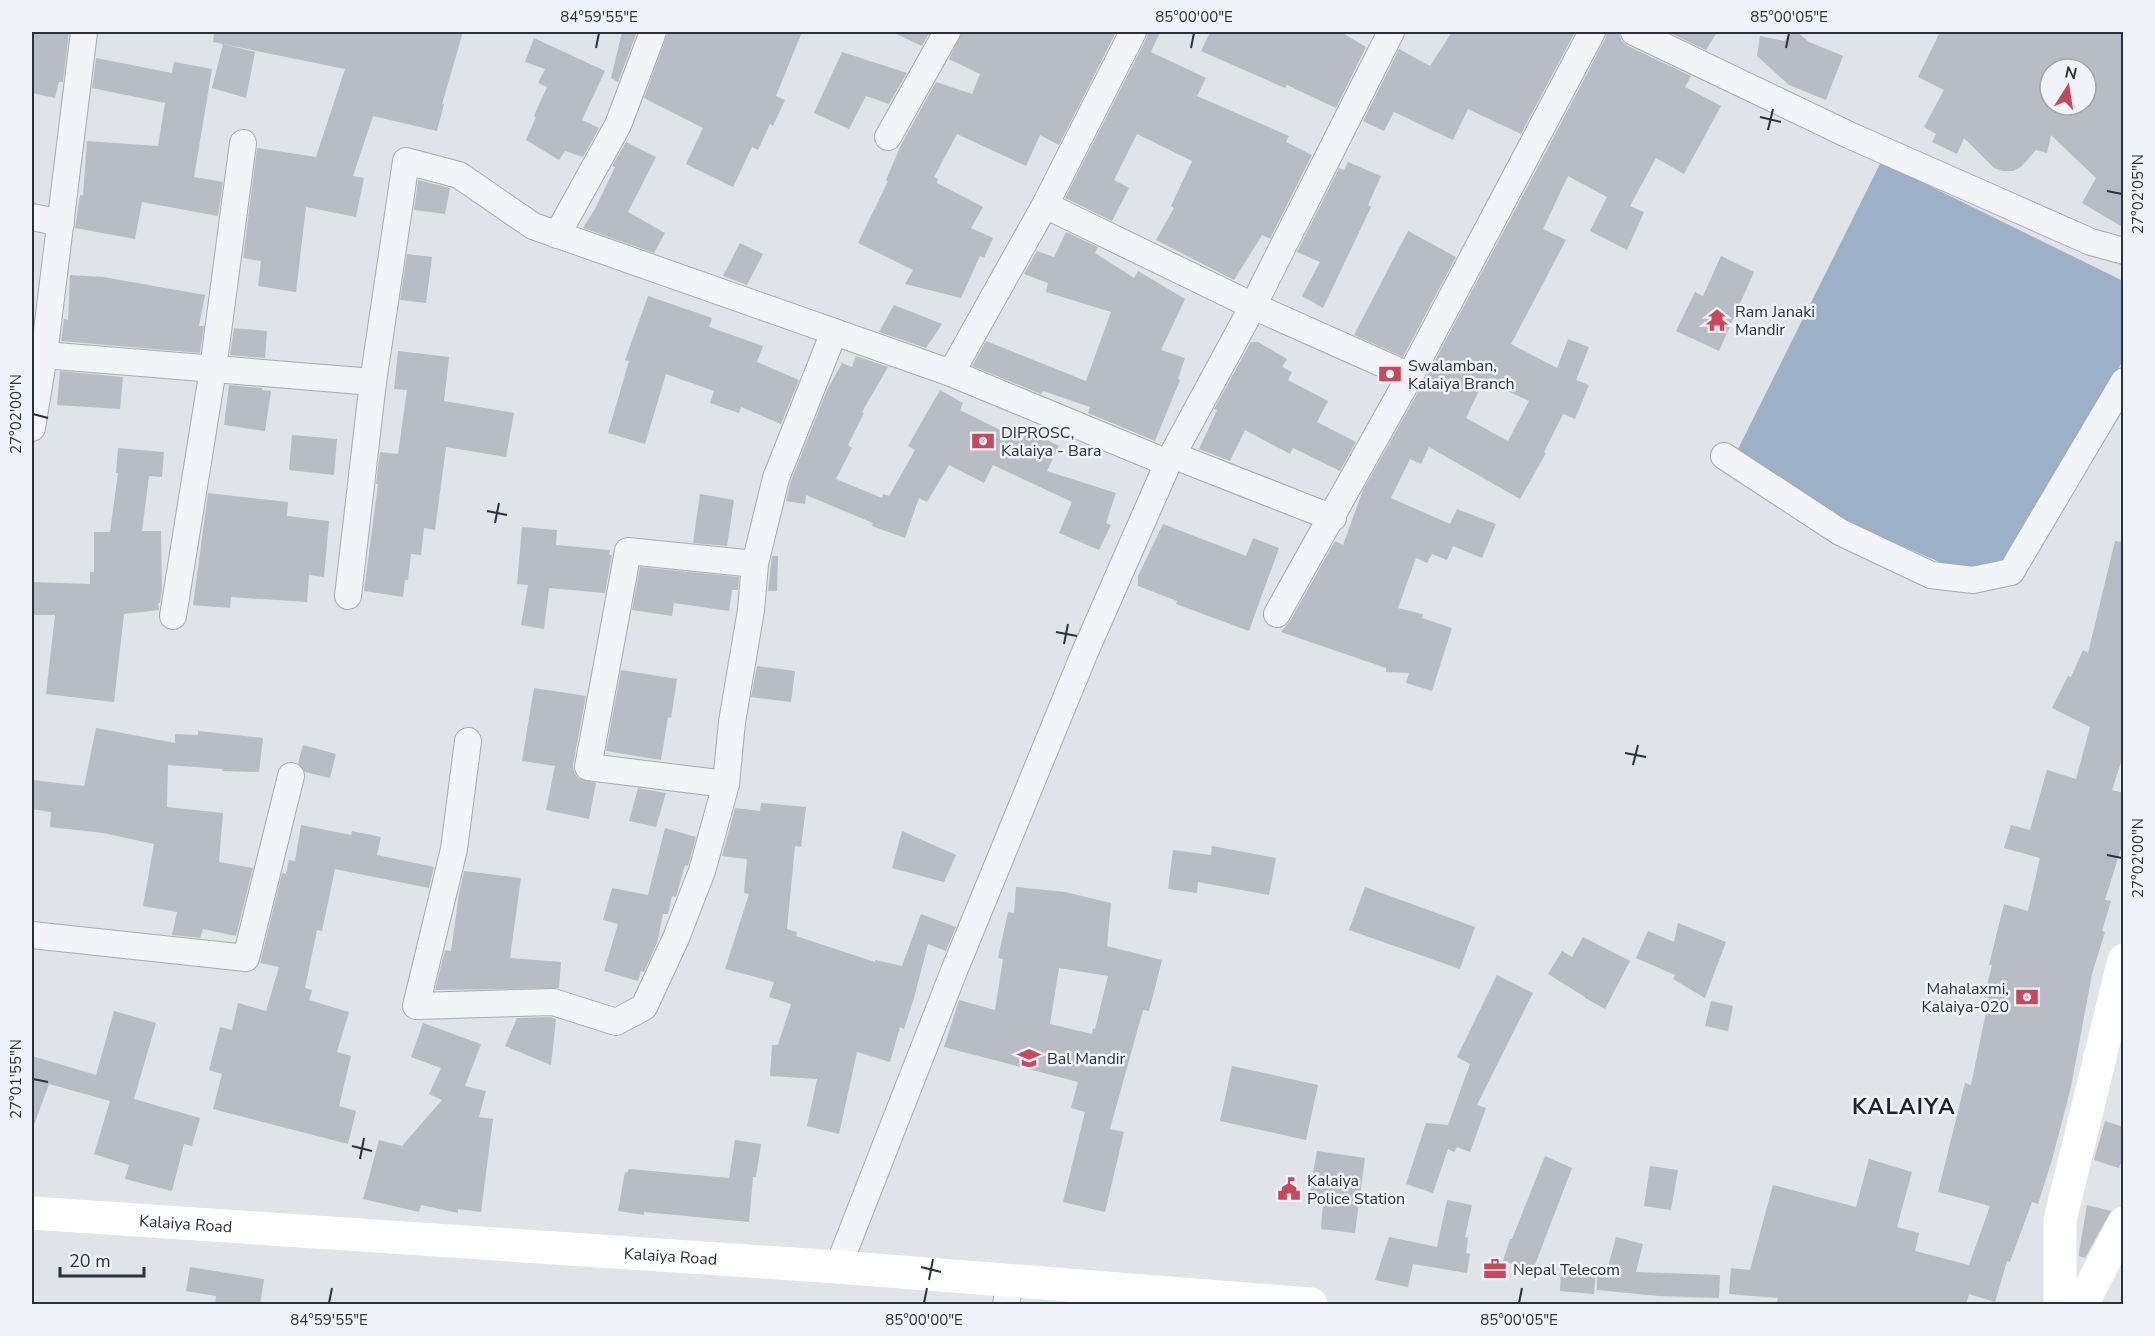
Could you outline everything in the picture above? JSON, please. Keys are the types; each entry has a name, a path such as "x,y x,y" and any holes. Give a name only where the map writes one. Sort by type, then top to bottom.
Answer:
{"main road":[{"path":"2060,1305 2060,1220 2124,960"},
{"name":"Kalaiya Road","path":"32,1213 838,1267 1008,1293 1311,1305"},
{"path":"2082,1305 2124,1223"},
{"path":"2043,1305 2060,1270"}],"street":[{"path":"32,428 44,355 84,32"},
{"path":"557,235 618,125 653,32"},
{"path":"888,137 947,32"},
{"path":"951,373 1045,205 1133,32"},
{"path":"838,1267 954,971 1085,652 1170,459 1253,306 1391,32"},
{"path":"1277,614 1333,518 1410,376 1592,32"},
{"path":"1634,32 1849,135 2091,242 2124,251"},
{"path":"173,616 213,369 243,143"},
{"path":"348,596 373,382 406,161 459,175 533,226 951,373 1170,459 1333,518"},
{"path":"1045,205 1253,306 1410,376"},
{"path":"32,217 61,223"},
{"path":"468,741 454,849 416,1006 553,1002 616,1022 644,1008 676,938 702,871 726,784 732,722 752,610 755,564 776,478 834,332"},
{"path":"44,355 373,382"},
{"path":"1724,456 1840,532 1931,575 1973,580 2011,572 2124,381"},
{"path":"726,784 588,767 628,551 755,564"},
{"path":"32,935 246,958 291,776"}],"water":[{"path":"1881,162 2123,281 2123,360 2049,494 2004,565 1956,569 1853,525 1738,449"}],"building":[{"path":"32,32 69,32 63,82 59,82 55,98 32,93"},
{"path":"214,32 463,32 442,104 444,104 437,131 373,116 353,176 364,178 356,217 306,207 296,292 258,286 261,261 243,258 257,148 316,157 345,69 213,42"},
{"path":"622,32 637,32 618,82 611,78"},
{"path":"668,32 802,32 776,96 785,100 758,150 752,147 733,187 686,164 703,128 644,98"},
{"path":"892,32 930,32 922,46"},
{"path":"962,32 1116,32 1059,145 1040,135 1026,166 957,134 934,177 938,179 937,183 983,207 971,228 993,238 984,258 980,256 961,298 905,284 913,270 858,243 888,181 886,180 901,145 936,82 972,94 980,74 949,59"},
{"path":"1148,32 1160,32 1151,52 1206,78 1197,96 1289,136 1286,142 1312,155 1270,239 1262,235 1234,280 1156,240 1174,208 1171,206 1192,161 1137,134 1114,180 1129,188 1112,221 1065,198"},
{"path":"1210,32 1341,32 1366,47 1336,108 1287,85 1285,88 1201,51"},
{"path":"1452,32 1575,32 1521,134 1468,109 1453,140 1394,112 1384,131 1363,121 1399,49 1430,66"},
{"path":"1607,32 1619,32 1621,40 1628,46 1691,76 1685,87 1721,106 1684,174 1656,158 1630,206 1644,212 1627,250 1590,231 1607,197 1568,176 1543,229 1566,240 1511,344 1557,368 1568,339 1589,347 1576,380 1589,385 1575,419 1563,414 1544,452 1546,453 1520,499 1429,447 1421,464 1410,459 1391,498 1450,524 1457,509 1496,524 1482,558 1453,546 1447,560 1432,554 1427,563 1416,558 1398,608 1423,614 1422,618 1452,628 1432,691 1406,683 1409,673 1386,672 1386,668 1281,632 1290,621 1335,541 1343,545 1363,490 1423,383","holes":["1484,380 1529,401 1508,441 1466,418"]},
{"path":"1668,32 1717,32 1706,50"},
{"path":"1793,32 1797,32 1809,42 1843,56 1826,100 1789,85 1757,56 1760,36 1784,41"},
{"path":"1940,32 2124,32 2124,228 2082,203 2096,178 2051,135 2047,153 2036,150 2021,167 2013,171 1994,168 1964,138 1957,154 1932,142 1936,134 1924,127 1944,90 1918,77"},
{"path":"534,38 605,71 582,120 599,128 583,157 565,151 559,160 526,140 547,87 538,83 545,69 525,62"},
{"path":"223,44 255,52 246,98 212,88"},
{"path":"842,52 907,73 889,104 866,96 849,129 814,113"},
{"path":"96,58 172,73 174,62 212,69 194,177 223,182 218,216 142,202 135,239 75,228 80,195 83,195 87,141 158,146 165,103 92,88"},
{"path":"626,142 656,157 628,212 665,233 654,253 583,228 595,209 615,167 612,166"},
{"path":"1348,162 1381,176 1368,205 1371,207 1323,308 1302,296 1320,262 1297,252 1339,168 1344,170"},
{"path":"418,180 450,188 445,214 414,210"},
{"path":"1408,231 1456,257 1403,357 1354,335"},
{"path":"1066,232 1098,247 1095,253 1134,278 1138,271 1185,299 1161,350 1185,358 1178,379 1180,380 1155,441 1088,413 1090,407 1043,391 1041,394 972,366 986,341 1086,381 1111,312 1046,292 1048,283 1024,274 1037,251 1054,257"},
{"path":"740,243 763,254 747,285 723,276"},
{"path":"407,254 432,257 426,303 400,300"},
{"path":"1721,256 1754,272 1719,351 1676,331 1695,292 1703,296"},
{"path":"70,275 103,277 205,295 199,326 204,326 200,353 61,341 64,319 68,320"},
{"path":"648,296 712,318 709,327 763,346 757,362 799,380 781,424 741,407 739,413 710,403 714,391 666,374 645,444 608,433 629,361 625,360"},
{"path":"894,305 942,324 926,348 879,332"},
{"path":"234,328 267,331 265,358 230,355"},
{"path":"1251,342 1258,342 1287,359 1282,367 1292,372 1288,380 1328,401 1317,422 1356,442 1340,471 1293,448 1290,454 1245,430 1230,461 1199,449 1217,410 1214,409"},
{"path":"398,351 449,357 444,401 514,413 506,457 446,447 435,530 424,528 421,555 411,554 408,580 405,580 403,597 364,591 380,452 398,454 407,390 394,389"},
{"path":"856,356 888,367 862,412 864,413 848,445 852,448 836,479 882,498 883,494 889,496 915,450 908,446 940,390 963,403 960,410 1022,441 1027,430 1059,446 1047,471 1116,493 1106,523 1111,525 1099,550 1059,533 1072,502 993,465 984,483 949,465 927,502 919,498 905,538 872,526 873,523 806,495 805,504 786,501 790,483 827,390 842,363 852,367"},
{"path":"60,371 123,377 120,409 57,405"},
{"path":"229,385 271,391 265,431 224,425"},
{"path":"292,435 337,439 334,475 289,470"},
{"path":"118,448 164,452 162,477 149,476 142,531 161,531 162,590 160,603 158,603 159,610 124,614 114,702 46,694 55,615 32,615 32,582 90,584 90,572 94,572 94,532 110,532 118,473 116,473"},
{"path":"208,493 288,502 287,516 329,521 324,577 309,575 307,602 231,597 230,608 193,605"},
{"path":"700,494 734,500 727,546 693,543"},
{"path":"1163,524 1246,556 1253,538 1279,548 1249,631 1176,604 1177,601 1138,586 1138,576"},
{"path":"522,527 557,530 556,545 610,550 609,555 612,555 605,593 549,588 544,629 521,625 528,585 517,584"},
{"path":"2115,541 2124,542 2124,753 2112,790 2124,793 2124,839 2105,900 2111,901 2102,931 2105,932 2092,974 2071,1087 2052,1160 2038,1204 2032,1202 2010,1262 2007,1261 1995,1302 1969,1294 1966,1305 1776,1305 1778,1298 1729,1294 1731,1268 1750,1270 1773,1185 1856,1207 1869,1159 1912,1172 1897,1227 1919,1233 1915,1251 1969,1265 1990,1206 1938,1192 1965,1083 1971,1085 1989,998 1984,997 1992,965 1989,965 2004,904 2028,911 2040,858 2004,848 2011,825 2030,830 2047,770 2076,779 2090,727 2052,708 2068,676 2071,677 2083,650 2088,653"},
{"path":"772,556 778,556 777,591 768,591"},
{"path":"640,567 739,577 738,590 732,590 729,611 674,603 672,616 632,610"},
{"path":"757,666 795,671 791,702 751,697"},
{"path":"621,670 677,679 661,760 606,751"},
{"path":"534,688 586,696 573,765 578,778 596,783 589,819 546,810 555,766 522,761"},
{"path":"96,728 175,743 175,734 198,735 198,731 263,738 259,772 222,771 223,769 168,765 167,807 223,813 219,862 253,868 236,936 203,929 200,938 172,935 177,912 143,906 154,844 103,833 50,827 51,812 32,809 32,780 84,786"},
{"path":"303,745 336,754 330,778 305,772 298,763"},
{"path":"638,788 666,793 656,827 629,821"},
{"path":"761,803 806,807 801,847 795,846 787,929 797,932 796,936 875,962 875,960 902,966 921,914 956,927 946,951 928,944 914,998 904,1029 900,1027 890,1062 857,1052 839,1134 807,1126 817,1079 770,1076 772,1045 778,1045 791,1004 769,997 774,982 725,969 749,894 744,893 747,859 722,856 735,808 760,811"},
{"path":"301,825 351,835 352,831 381,837 377,855 434,867 429,888 335,869 322,931 317,930 305,988 312,990 309,1000 349,1012 337,1052 351,1056 339,1106 356,1111 348,1144 213,1109 222,1074 209,1070 220,1027 232,1030 238,1003 266,1011 279,967 260,963 282,873 286,874 289,860 295,861"},
{"path":"665,828 696,837 676,897 672,896 668,914 663,914 657,943 638,981 604,971 618,924 603,920 612,888 648,895"},
{"path":"902,831 956,855 944,882 892,868"},
{"path":"1212,846 1276,858 1269,895 1198,882 1197,893 1168,889 1173,850 1211,855"},
{"path":"464,871 521,878 510,958 561,962 559,988 435,990 445,950 451,951"},
{"path":"1016,887 1065,892 1111,903 1107,946 1162,960 1149,1011 1143,1010 1110,1129 1124,1132 1105,1212 1063,1202 1085,1112 1071,1108 1078,1082 944,1047 959,1000 995,1010 1003,959 998,958 1008,912 1014,913","holes":["1059,968 1108,976 1092,1034 1050,1024"]},
{"path":"1365,887 1475,927 1460,969 1349,930"},
{"path":"1678,923 1726,942 1705,998 1673,979 1675,975 1636,958 1648,931 1674,942"},
{"path":"1583,937 1630,961 1605,1009 1548,974 1562,951 1572,957"},
{"path":"1497,975 1533,993 1477,1105 1486,1108 1470,1152 1457,1147 1454,1152 1448,1149 1433,1193 1406,1184 1426,1123 1448,1125 1470,1064 1457,1057"},
{"path":"1711,1001 1733,1006 1728,1031 1705,1026"},
{"path":"114,1011 156,1023 134,1099 200,1118 192,1146 184,1144 172,1191 125,1179 129,1165 94,1154 110,1101 49,1084 34,1125 32,1124 32,1056 96,1075"},
{"path":"551,1017 556,1019 551,1065 505,1046 517,1018"},
{"path":"423,1023 481,1044 465,1086 486,1091 479,1117 493,1119 481,1212 458,1209 458,1213 421,1205 419,1212 363,1199 379,1140 402,1146 442,1100 429,1094 441,1068 411,1057"},
{"path":"1232,1066 1318,1085 1306,1140 1220,1121"},
{"path":"2105,1121 2124,1127 2124,1155 2119,1168 2094,1160"},
{"path":"735,1140 761,1144 756,1177 753,1177 749,1222 644,1212 644,1215 618,1211 625,1172 627,1173 629,1169 729,1178"},
{"path":"1317,1151 1365,1158 1355,1233 1321,1229 1323,1203 1308,1201"},
{"path":"1545,1156 1572,1168 1533,1270 1503,1261"},
{"path":"1650,1166 1678,1170 1671,1210 1644,1206"},
{"path":"1447,1200 1472,1205 1465,1237 1468,1238 1466,1253 1470,1254 1467,1273 1413,1264 1408,1287 1375,1280 1389,1237 1437,1247"},
{"path":"2087,1205 2111,1211 2085,1258 2079,1256 2079,1252"},
{"path":"1616,1237 1643,1244 1636,1272 1720,1275 1719,1298 1659,1296 1597,1290 1597,1271 1602,1271 1602,1267 1608,1267"},
{"path":"190,1267 264,1279 260,1305 215,1305 216,1296 186,1291"},
{"path":"1561,1269 1596,1271 1594,1294 1560,1291"}],"place":[{"name":"Ram Janaki Mandir","path":"1717,320"},
{"name":"Swalamban, Kalaiya Branch","path":"1390,374"},
{"name":"DIPROSC, Kalaiya - Bara","path":"983,441"},
{"name":"Mahalaxmi, Kalaiya-020","path":"2027,997"},
{"name":"Bal Mandir","path":"1029,1058"},
{"name":"Kalaiya Police Station","path":"1289,1189"},
{"name":"Nepal Telecom","path":"1495,1269"}],"district":[{"name":"KALAIYA","path":"1904,1106"}]}
